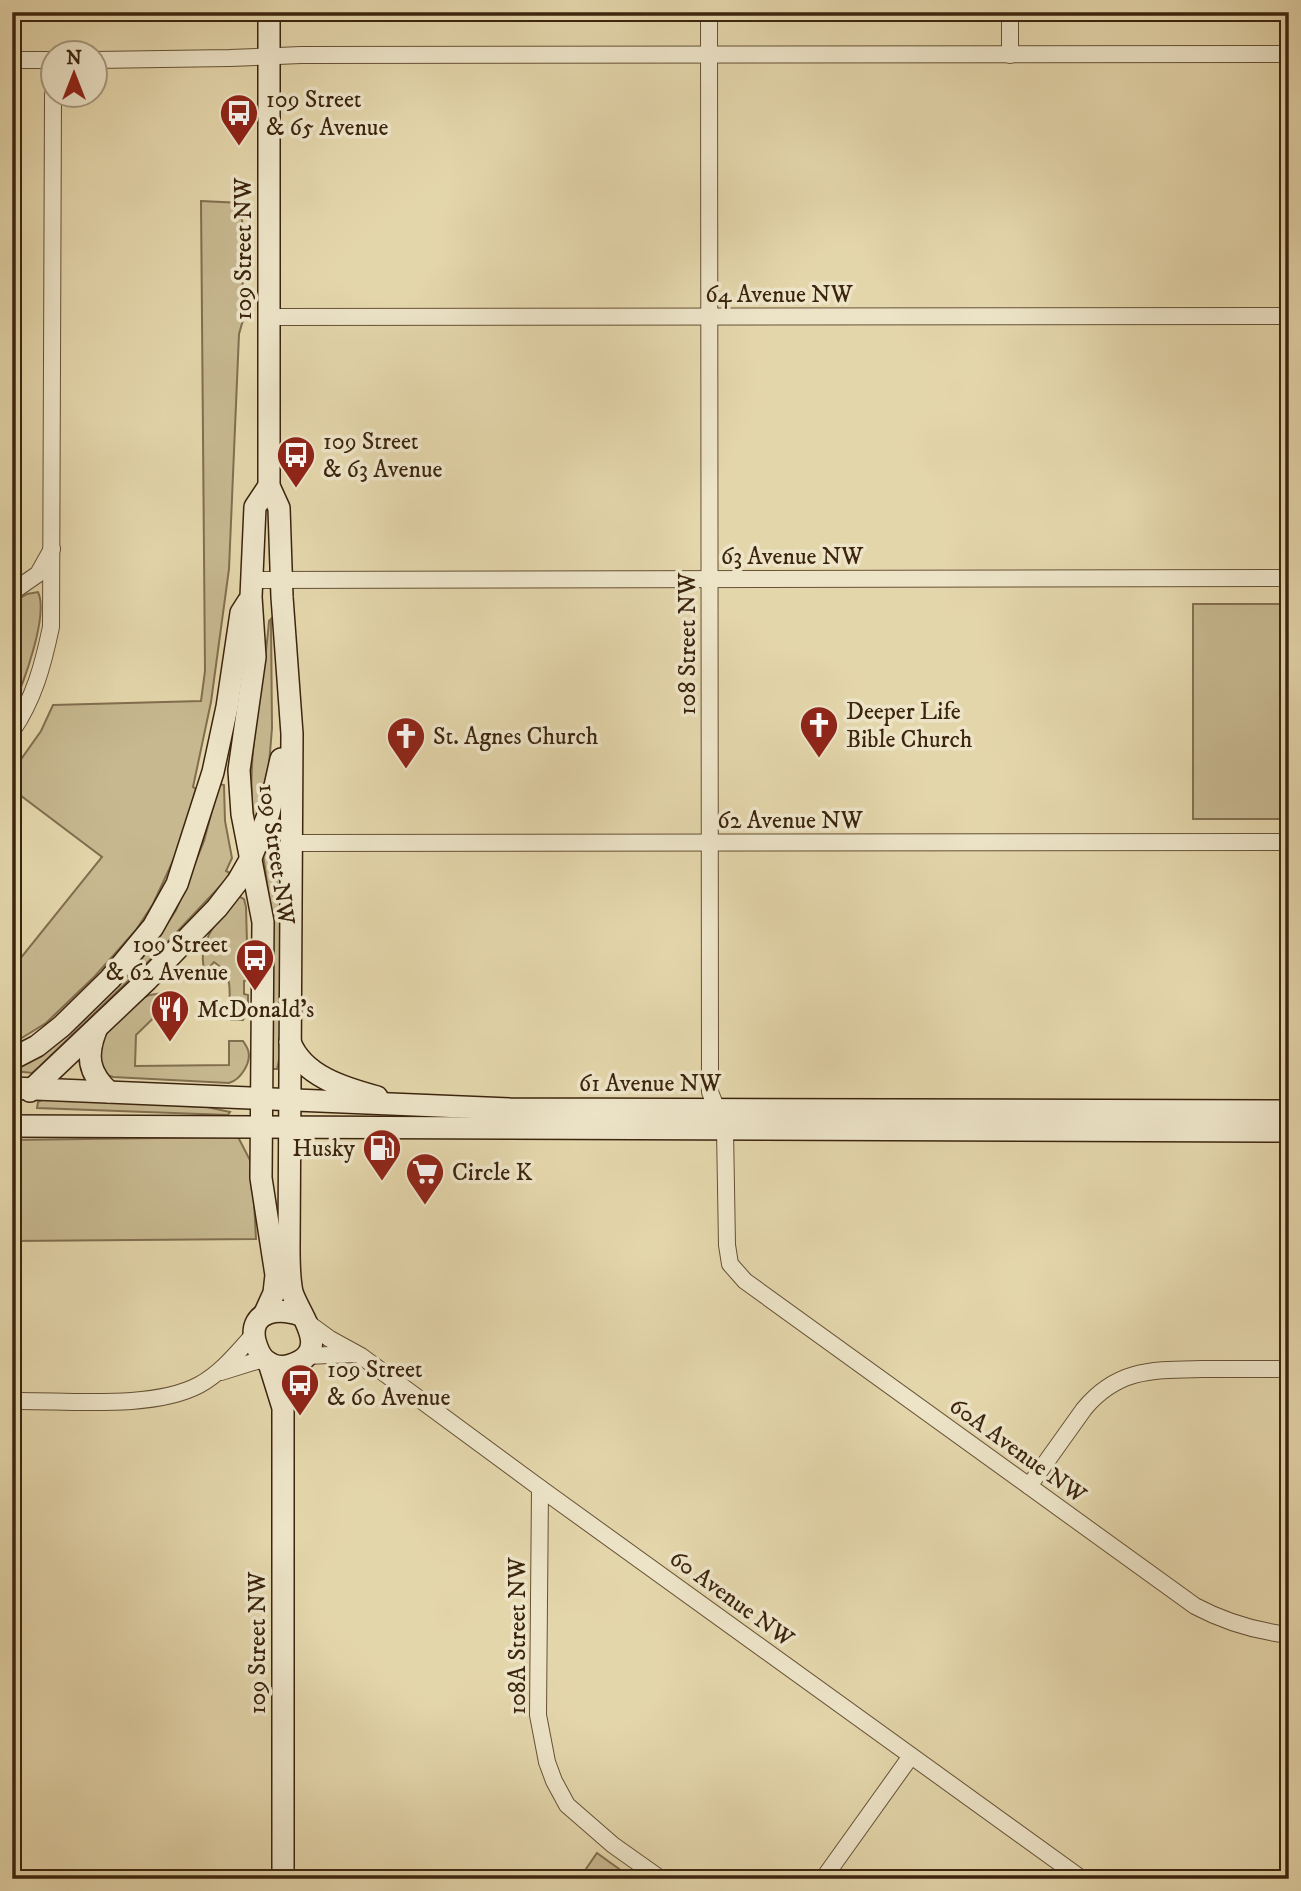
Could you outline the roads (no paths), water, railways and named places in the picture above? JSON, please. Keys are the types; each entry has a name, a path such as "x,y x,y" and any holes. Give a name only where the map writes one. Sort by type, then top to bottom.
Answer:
{"main road":[{"name":"109 Street NW","path":"269,12 269,486 279,508 290,709 290,1276 293,1294 306,1319"},
{"name":"109 Street NW","path":"264,1315 274,1293 276,1275 261,1178 263,922 242,814 239,771 255,657 252,589 255,508 269,486"},
{"path":"12,1059 37,1046 62,1026 110,979 153,927 177,884 213,772 227,707 241,613 252,589"},
{"path":"12,1101 34,1088 97,1028 217,908 238,881 270,813 290,709"},
{"path":"97,1028 90,1049 91,1066 93,1074 109,1092"},
{"path":"289,1039 303,1065 331,1082 385,1099 441,1107"},
{"name":"61 Avenue NW","path":"12,1088 441,1107 1289,1111"},
{"name":"61 Avenue NW","path":"12,1126 1289,1131"},
{"path":"273,1310 284,1310 306,1319 311,1343 303,1359 283,1367 266,1361 256,1345 254,1334 259,1320 273,1310"},
{"name":"109 Street NW","path":"283,1408 303,1359"},
{"name":"109 Street NW","path":"266,1361 283,1408 283,1879"}],"street":[{"name":"108 Street NW","path":"709,12 710,1092 725,1130 727,1250 730,1264 735,1271"},
{"path":"1010,12 1010,55"},
{"path":"108,60 269,56 1289,54"},
{"path":"12,60 38,60"},
{"path":"12,731 28,707 44,661 51,627 53,108"},
{"name":"64 Avenue NW","path":"269,317 1289,316"},
{"path":"12,592 38,574 52,549"},
{"name":"63 Avenue NW","path":"252,589 281,580 1289,578"},
{"name":"62 Avenue NW","path":"291,843 1289,842"},
{"name":"60A Avenue NW","path":"735,1271 1195,1606 1237,1625 1289,1635"},
{"name":"60 Avenue NW","path":"306,1319 1082,1879"},
{"path":"216,1374 254,1334"},
{"path":"303,1359 356,1354"},
{"path":"12,1401 144,1399 182,1392 216,1374 266,1361"},
{"path":"1029,1486 1084,1409 1113,1382 1149,1370 1278,1369"},
{"name":"108A Street NW","path":"540,1488 538,1715 547,1762 567,1805 613,1844 661,1879"},
{"path":"823,1879 911,1756"}],"place":[{"name":"109 Street & 65 Avenue","path":"239,147"},
{"name":"109 Street & 63 Avenue","path":"296,489"},
{"name":"Deeper Life Bible Church","path":"819,759"},
{"name":"St. Agnes Church","path":"406,770"},
{"name":"109 Street & 62 Avenue","path":"255,992"},
{"name":"McDonald's","path":"170,1043"},
{"name":"Husky","path":"382,1182"},
{"name":"Circle K","path":"425,1206"},
{"name":"109 Street & 60 Avenue","path":"300,1417"}]}
